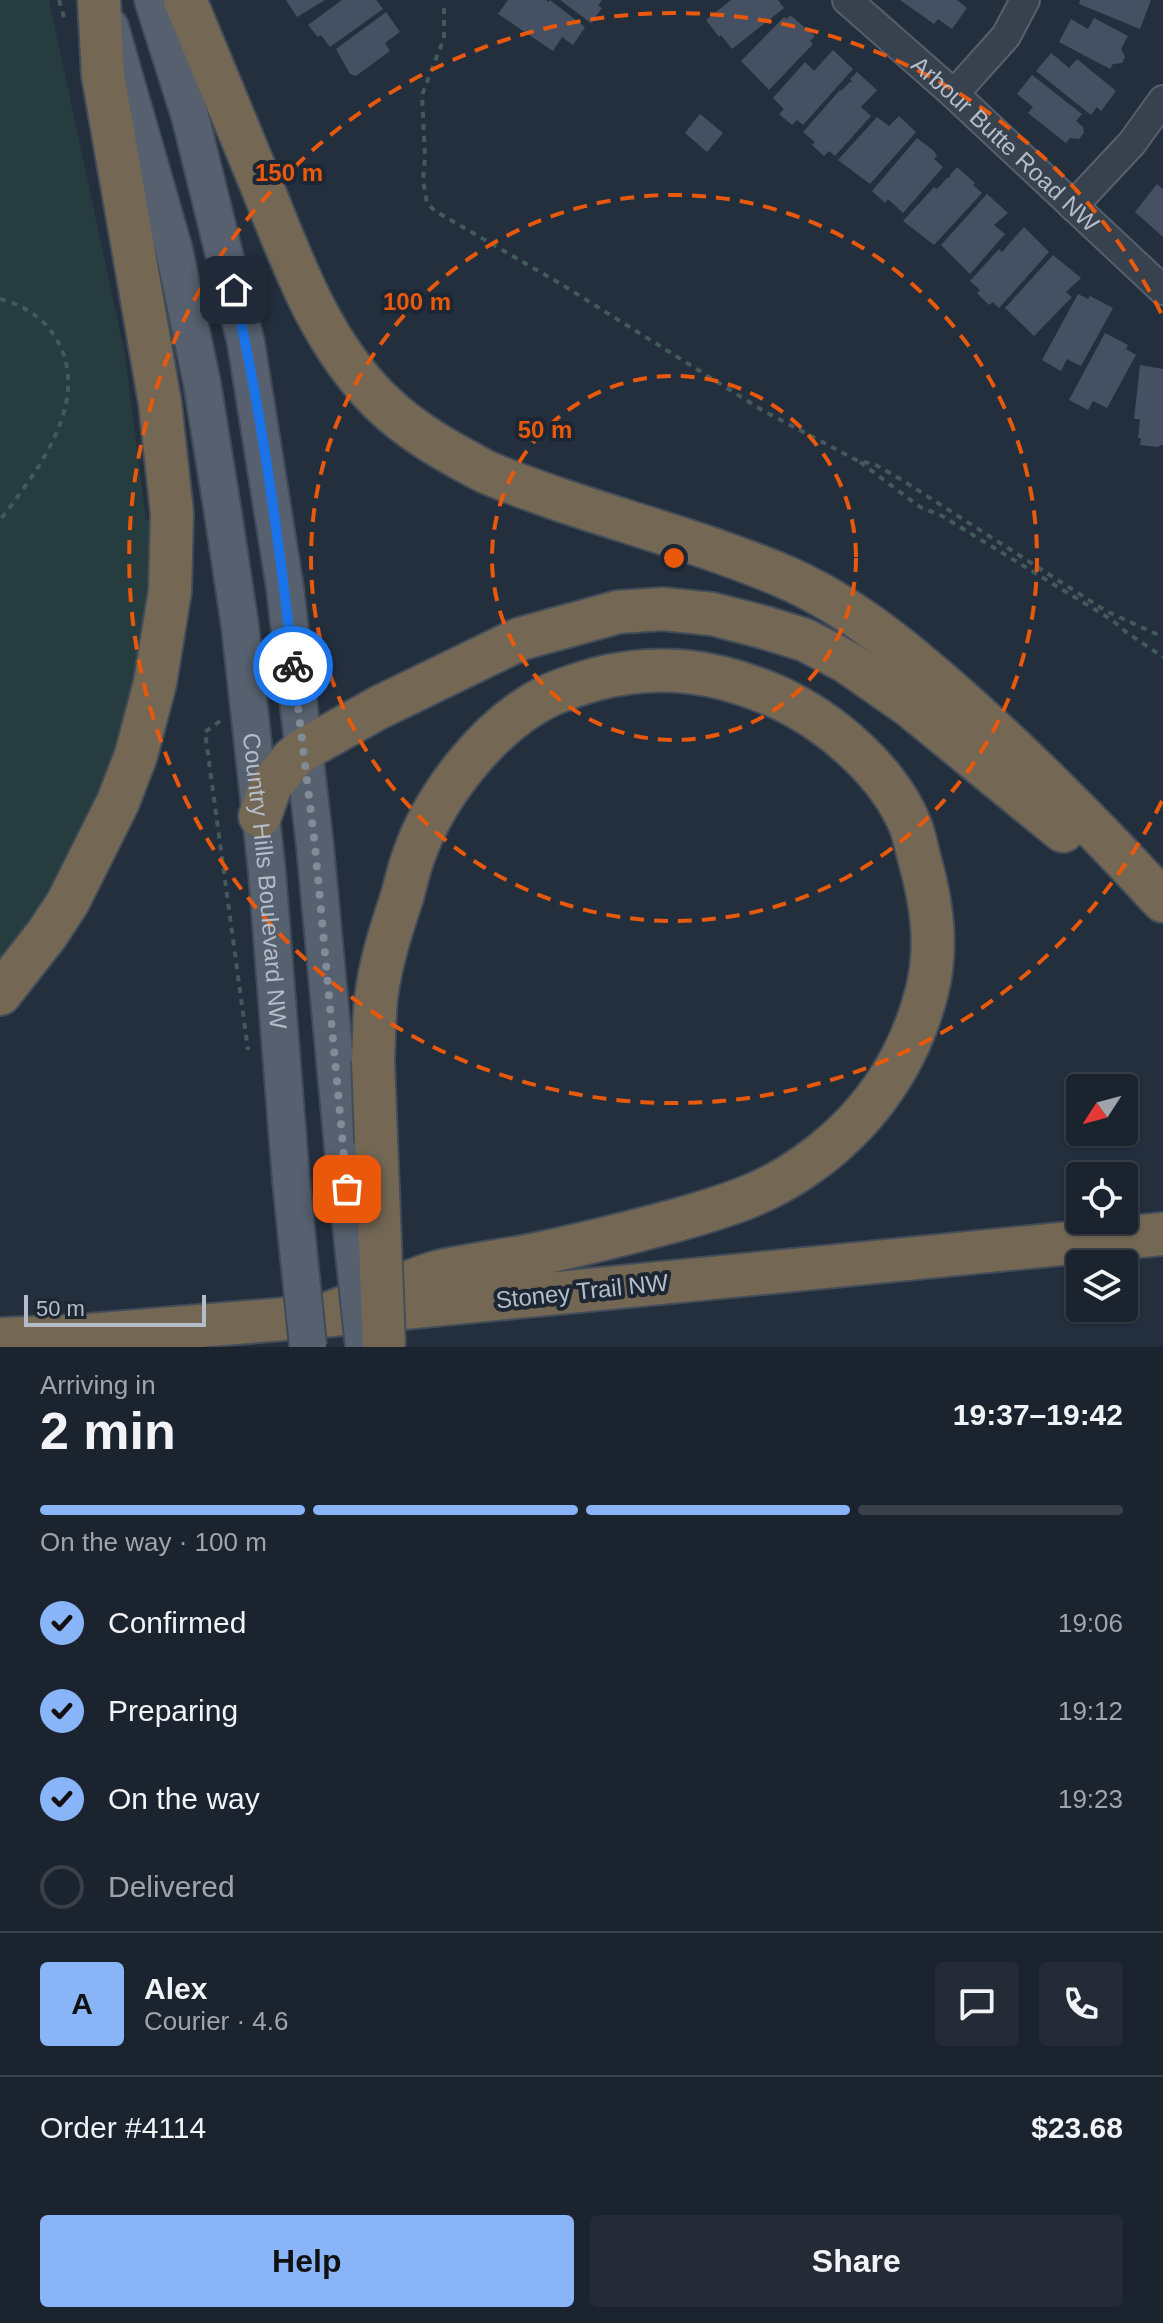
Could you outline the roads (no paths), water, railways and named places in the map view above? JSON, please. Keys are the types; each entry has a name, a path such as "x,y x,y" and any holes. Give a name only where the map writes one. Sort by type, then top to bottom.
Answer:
{"highway":[{"path":"0,994 68,902 118,802 136,755 155,683 170,591 172,513 160,403 103,75 100,0"},
{"path":"185,0 316,313 359,377 381,402 448,452 486,472 779,575 882,633 1021,754 1098,831 1163,904"},
{"path":"260,816 271,785 281,770 303,750 378,708 520,639 618,612 663,609 712,614 805,640 847,662 910,706 1130,886 1163,904"},
{"path":"311,1339 433,1273 612,1237 727,1206 779,1183 835,1144 868,1110 903,1060 920,1019 931,975 934,934 924,875 911,826 893,795 859,753 827,726 790,703 744,683 714,675 672,669 624,672 546,697 480,749 452,783 430,819 414,854 388,936 376,998 373,1060 384,1347"},
{"name":"Stoney Trail NW","path":"0,1339 76,1336 311,1339 1163,1234"}],"main road":[{"name":"Country Hills Boulevard NW","path":"100,0 116,44 174,250 202,383 240,626 267,872 291,1180 311,1339"},
{"name":"Country Hills Boulevard NW","path":"153,0 190,116 246,343 285,588 315,846 364,1347"}],"street":[{"name":"Arbour Butte Road NW","path":"847,0 954,94 1163,290"},
{"path":"954,94 1006,36 1025,0"},
{"path":"1073,206 1132,143 1163,100"}]}
